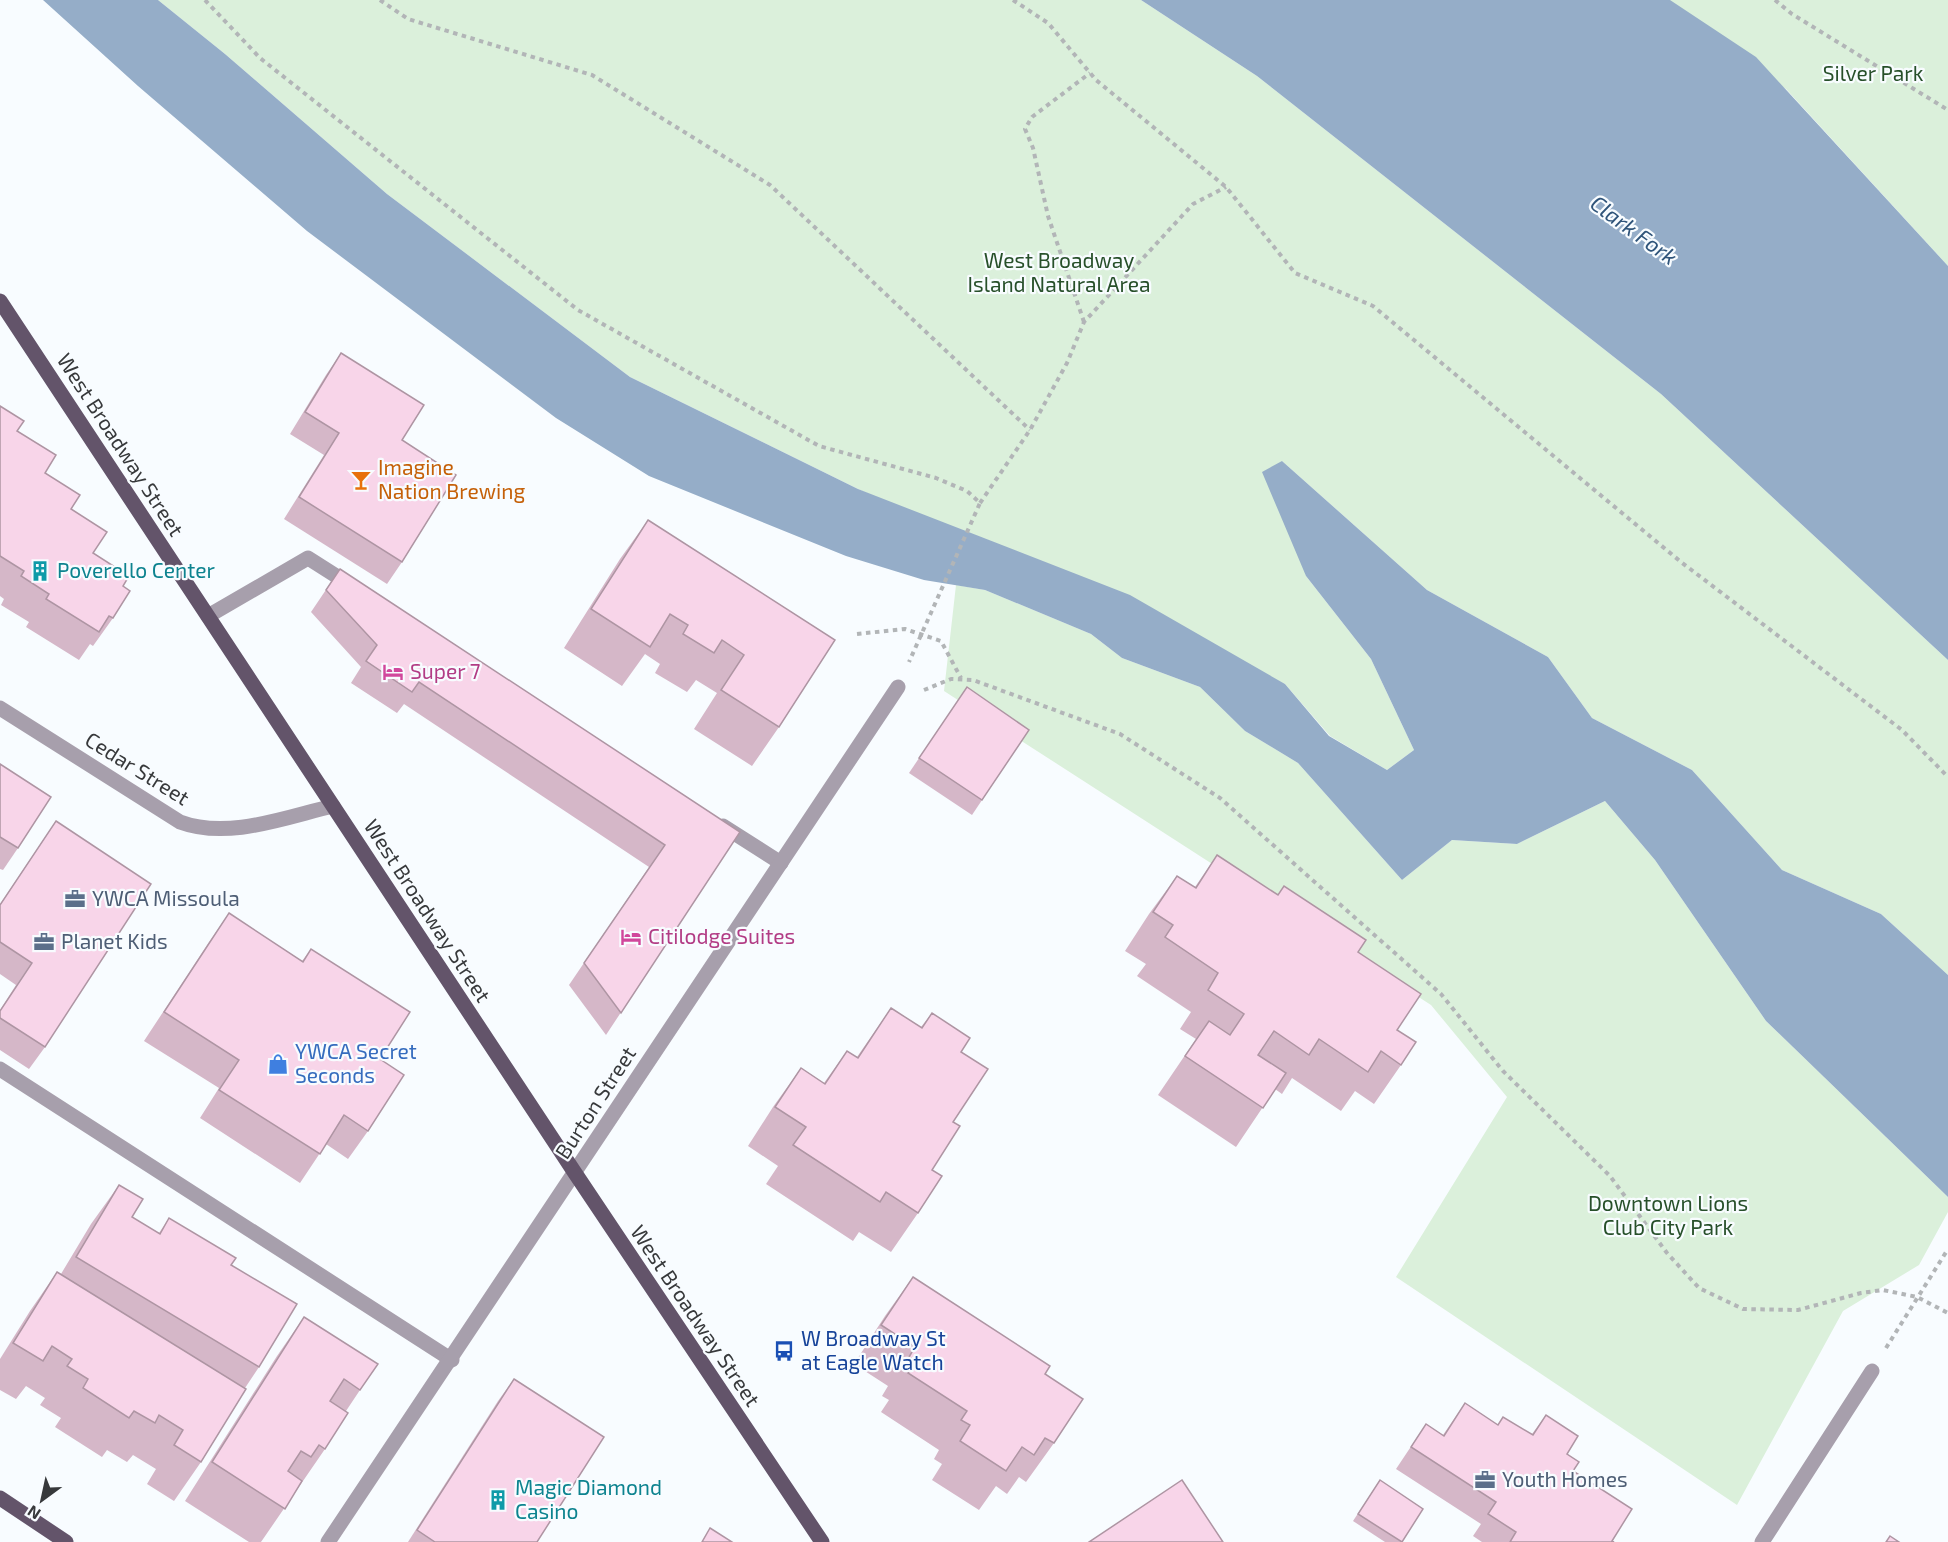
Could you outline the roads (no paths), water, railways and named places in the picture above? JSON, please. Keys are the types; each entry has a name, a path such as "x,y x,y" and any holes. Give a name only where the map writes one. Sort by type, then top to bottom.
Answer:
{"main road":[{"name":"West Broadway Street","path":"0,301 575,1173 822,1542"},
{"path":"0,1498 66,1542"}],"street":[{"path":"208,616 308,558 364,594"},
{"name":"Burton Street","path":"328,1542 452,1360 898,687"},
{"name":"Cedar Street","path":"0,708 180,822 192,826 215,829 237,827 333,806"},
{"path":"710,818 781,863"},
{"path":"0,1069 452,1360"},
{"path":"1762,1542 1872,1371"}],"water":[{"path":"43,0 158,0 225,54 387,194 630,377 858,489 1130,595 1285,684 1329,736 1387,770 1414,750 1371,659 1306,576 1262,472 1282,461 1427,590 1548,657 1592,718 1692,770 1782,870 1881,914 1948,975 1948,1197 1766,1021 1655,860 1605,801 1517,844 1452,840 1402,880 1298,763 1245,731 1200,687 1122,658 1091,634 985,590 924,580 846,556 649,476 556,418 307,231 138,86"},
{"name":"Clark Fork","path":"1141,0 1670,0 1756,57 1948,266 1948,660 1661,394 1257,76"}],"place":[{"name":"Imagine Nation Brewing","path":"361,480"},
{"name":"Poverello Center","path":"40,571"},
{"name":"Super 7","path":"393,672"},
{"name":"YWCA Missoula","path":"75,899"},
{"name":"Citilodge Suites","path":"631,937"},
{"name":"Planet Kids","path":"44,942"},
{"name":"YWCA Secret Seconds","path":"278,1064"},
{"name":"W Broadway St at Eagle Watch","path":"784,1351"},
{"name":"Youth Homes","path":"1485,1480"},
{"name":"Magic Diamond Casino","path":"498,1500"}],"park label":[{"name":"Silver Park","path":"1873,74"},
{"name":"West Broadway Island Natural Area","path":"1059,273"},
{"name":"Downtown Lions Club City Park","path":"1668,1216"}]}
